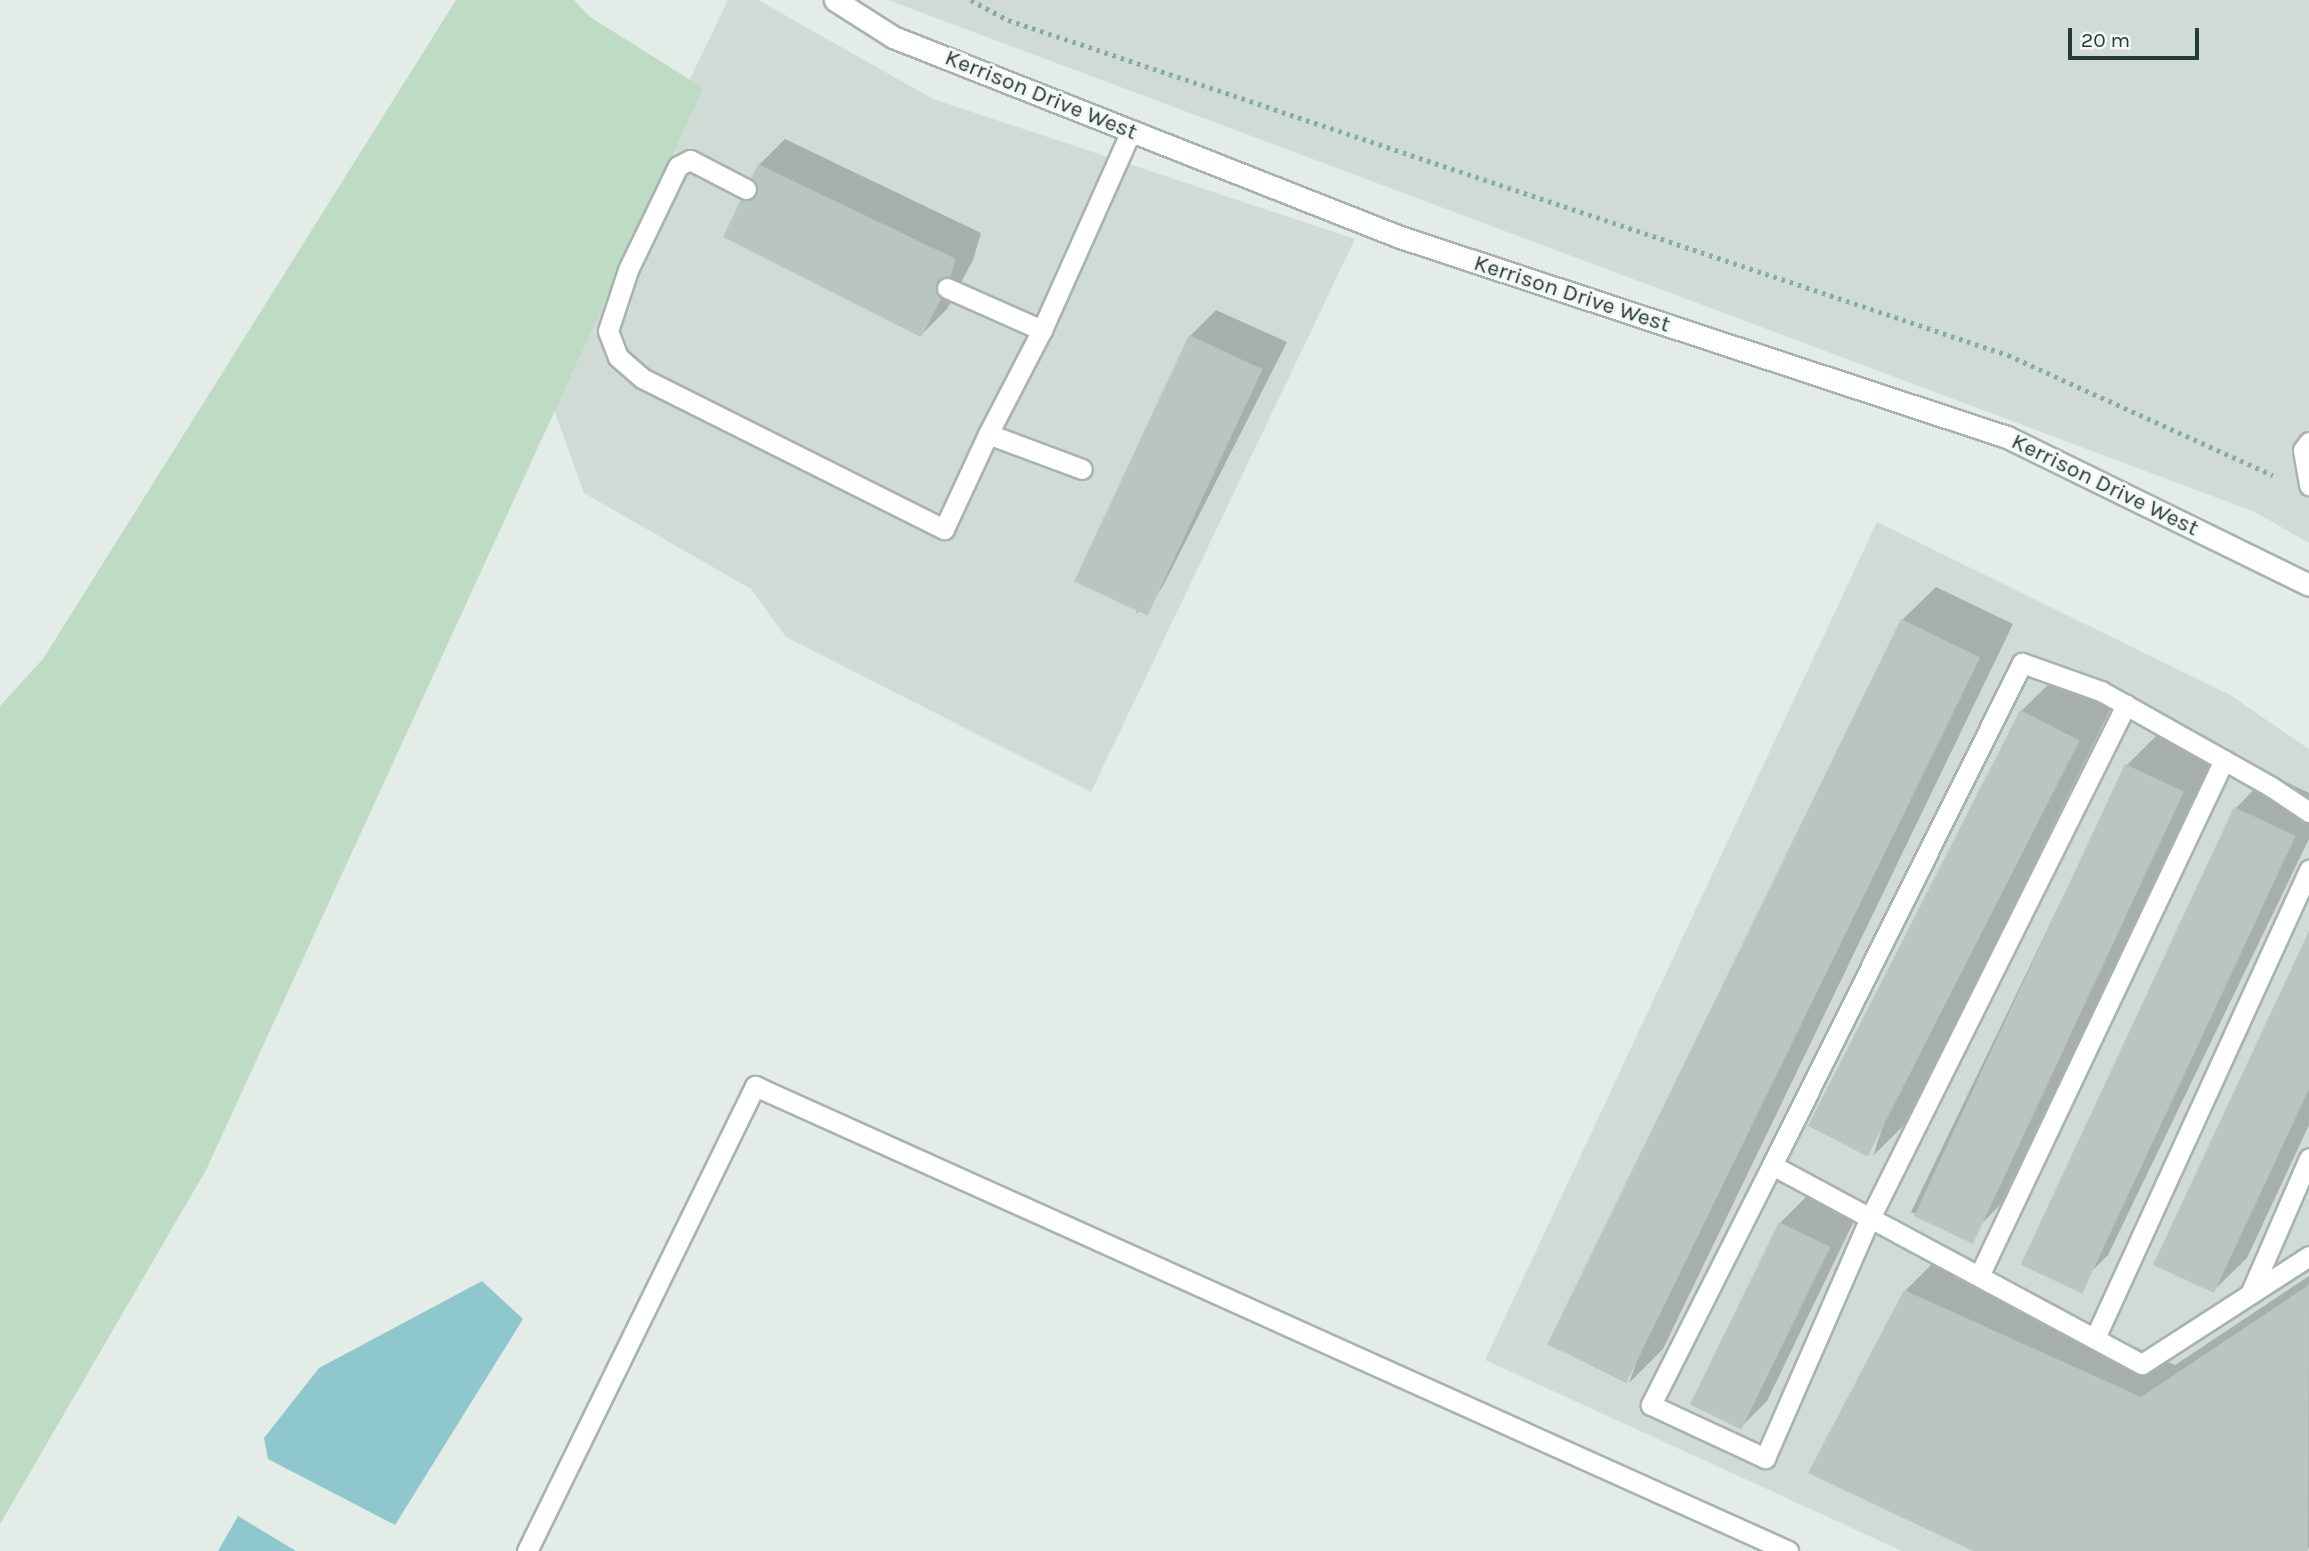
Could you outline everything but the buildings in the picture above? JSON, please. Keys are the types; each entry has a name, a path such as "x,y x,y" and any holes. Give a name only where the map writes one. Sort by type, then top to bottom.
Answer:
{"street":[{"name":"Kerrison Drive West","path":"835,0 893,37 1399,237 2007,437 2309,585"}],"lane":[{"path":"746,189 690,160 678,166 628,270 608,331 618,357 642,378 944,529 988,434 1042,330 1131,131"},
{"path":"947,288 1042,330"},
{"path":"988,434 1082,469"},
{"path":"2309,442 2303,450 2309,485"},
{"path":"2126,705 1869,1220 1765,1458 1651,1405 2022,663 2101,691 2126,705 2224,760 2309,812"},
{"path":"1979,1276 2224,760"},
{"path":"2095,1338 2309,870"},
{"path":"527,1551 755,1086 1788,1551"},
{"path":"2250,1294 2309,1158"},
{"path":"1772,1165 1869,1220 2142,1364 2309,1256"}],"path":[{"path":"971,0 1008,20 1031,28 2008,355 2284,479"}],"shaded area":[{"path":"728,0 758,0 933,99 1355,239 1091,792 786,637 751,589 584,493 544,382"},
{"path":"888,0 2309,0 2309,543 2255,512"},
{"path":"1877,522 2230,695 2309,749 2309,1551 1902,1551 1485,1360"}],"green space":[{"path":"456,0 574,0 590,17 703,88 206,1170 0,1524 0,706 43,659"}],"water":[{"path":"482,1281 523,1319 395,1525 268,1459 264,1438 319,1368"},
{"path":"238,1516 296,1551 218,1551"}]}
